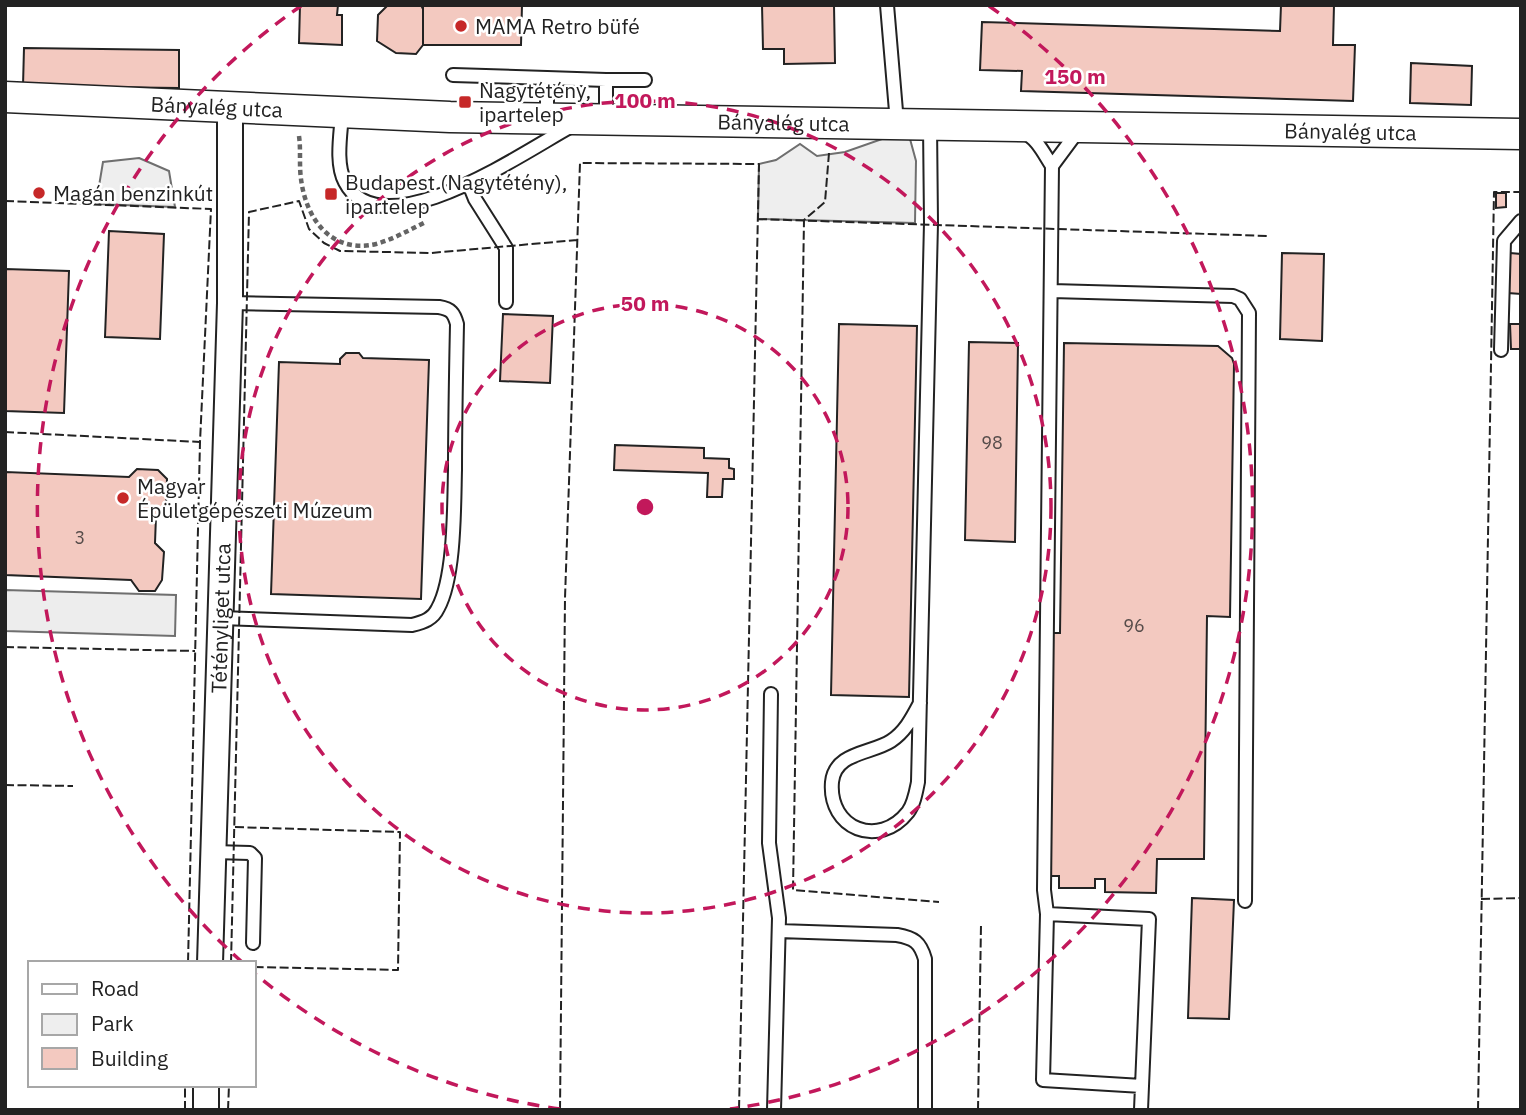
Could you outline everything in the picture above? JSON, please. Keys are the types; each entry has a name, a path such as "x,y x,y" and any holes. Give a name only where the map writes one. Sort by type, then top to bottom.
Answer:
{"street":[{"name":"Bányalég utca","path":"5,97 289,108 342,113 1521,134"},
{"name":"Tétényliget utca","path":"210,961 230,303 230,107"},
{"path":"206,1087 206,1110"}],"lane":[{"path":"887,5 897,123"},
{"path":"453,75 646,80"},
{"path":"547,78 547,118"},
{"path":"342,113 341,165 345,182 366,201 375,205 395,206 427,201 469,184 595,119 606,80"},
{"path":"920,703 902,733 889,743 848,758 837,768 832,779 836,806 844,821 853,828 867,831 895,824 908,813 914,802 918,782 920,703 932,223 930,124"},
{"path":"1009,125 1029,135 1052,166 1044,890 1047,915 1043,1080 1142,1086"},
{"path":"1052,166 1075,135 1093,127"},
{"path":"469,184 506,248 506,302"},
{"path":"1501,350 1504,241 1507,234 1521,221"},
{"path":"1052,291 1233,296 1240,299 1249,313 1245,901"},
{"path":"221,618 412,625 424,622 433,617 439,607 449,565 453,519 455,314 439,307 230,303"},
{"path":"771,694 769,843 779,930 774,1110"},
{"path":"214,852 250,853 255,858 253,943"},
{"path":"1047,915 1149,919 1141,1110"},
{"path":"779,930 897,935 911,938 921,945 925,959 925,1110"}],"path":[{"path":"294,128 298,132 306,204 321,230 332,237 354,244 372,245 390,240 434,218"}],"green space":[{"path":"882,139 910,139 916,161 915,223 758,219 759,164 776,160 800,144 817,156 845,152"},
{"path":"139,158 169,171 175,207 96,204 103,162"}],"shaded area":[{"path":"5,590 176,595 175,636 5,631"}],"building":[{"path":"300,5 338,5 337,15 342,15 342,45 299,43"},
{"path":"388,5 421,5 423,45 416,54 396,53 377,41 378,15"},
{"path":"423,5 522,5 521,45 423,45"},
{"path":"762,5 834,5 835,63 784,64 784,49 763,49"},
{"path":"1281,5 1334,5 1333,45 1355,45 1353,101 1021,91 1022,71 980,70 982,22 1280,31"},
{"path":"24,48 179,50 179,88 23,86"},
{"path":"1411,63 1472,66 1471,105 1410,103"},
{"path":"1496,193 1506,193 1506,207 1496,208"},
{"path":"109,231 164,234 160,339 105,337"},
{"path":"1282,253 1324,254 1322,341 1280,339"},
{"path":"1510,253 1521,254 1521,294 1508,293"},
{"path":"5,269 69,271 64,413 5,411"},
{"path":"503,314 553,316 550,383 500,381"},
{"path":"839,324 917,326 909,697 831,695"},
{"path":"1510,324 1521,324 1521,349 1511,349"},
{"path":"969,342 1018,343 1015,542 965,540"},
{"path":"1064,343 1218,346 1232,358 1234,364 1230,617 1207,616 1204,859 1157,859 1156,893 1105,892 1105,879 1095,879 1095,888 1059,888 1059,876 1048,876 1051,633 1060,633"},
{"path":"346,353 359,353 363,358 429,360 421,599 271,594 279,362 340,364 340,359"},
{"path":"615,445 704,448 704,458 729,459 729,468 734,469 734,479 723,479 722,497 707,497 708,473 614,470"},
{"path":"137,469 158,470 167,479 166,505 156,516 155,543 164,552 162,580 155,591 139,591 131,580 5,575 6,472 129,477"},
{"path":"1192,898 1234,900 1229,1019 1188,1018"}],"fence":[{"path":"829,153 825,202 804,220 793,890 939,902"},
{"path":"560,1110 565,598 580,163 759,164 739,1110"},
{"path":"1478,1110 1494,192 1521,192"},
{"path":"5,201 211,209 200,442 188,961"},
{"path":"231,961 249,212 299,201 309,229 324,243 340,251 431,253 577,240"},
{"path":"758,219 1268,236"},
{"path":"5,432 200,442"},
{"path":"5,647 195,651"},
{"path":"5,785 73,786"},
{"path":"235,827 400,832 398,970 256,967"},
{"path":"1481,899 1521,898"},
{"path":"978,1110 981,925"},
{"path":"185,1087 185,1110"},
{"path":"228,1110 229,1087"}],"place":[{"name":"MAMA Retro büfé","path":"461,26"},
{"name":"Nagytétény, ipartelep","path":"465,102"},
{"name":"Magán benzinkút","path":"39,193"},
{"name":"Budapest (Nagytétény), ipartelep","path":"331,194"},
{"name":"Magyar Épületgépészeti Múzeum","path":"123,498"}]}
